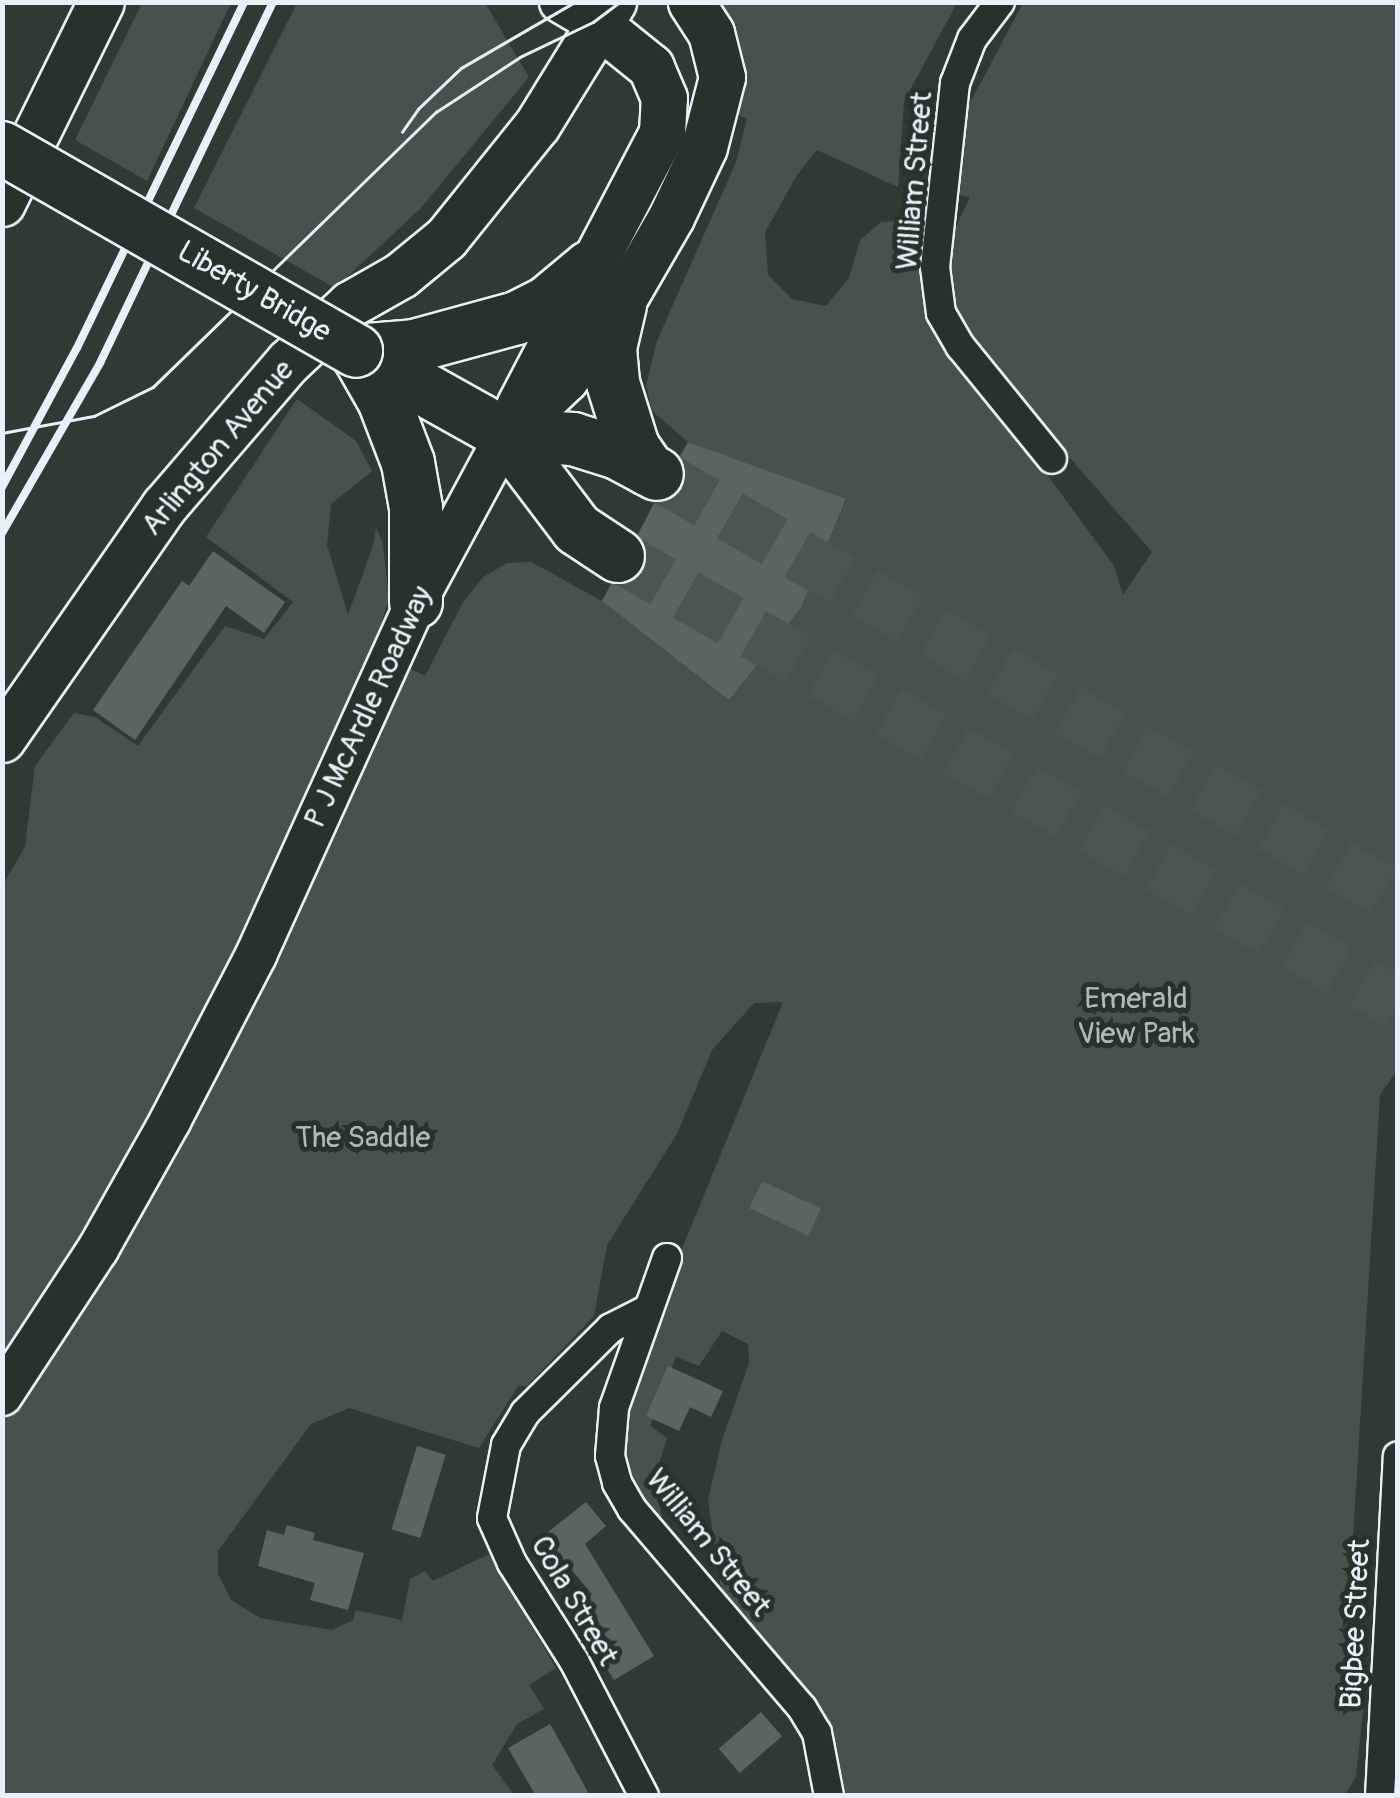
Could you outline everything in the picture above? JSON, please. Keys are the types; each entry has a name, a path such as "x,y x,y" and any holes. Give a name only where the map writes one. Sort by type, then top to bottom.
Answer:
{"highway":[{"name":"Liberty Bridge","path":"2,148 506,436"},
{"path":"416,602 416,508 406,454 356,351 414,346 475,333 548,302 605,286 613,383 634,447 655,473 618,453 573,439 506,436"},
{"path":"506,436 577,529 618,556"}],"main road":[{"path":"2,203 101,2"},
{"path":"506,436 565,379 605,286 662,133 665,108 652,67 606,14 560,2"},
{"path":"605,286 671,218 715,114 722,77 720,63 711,32 690,2"},
{"name":"Arlington Avenue","path":"2,739 164,506 288,362 350,304 400,275 446,238 536,125 606,14"},
{"name":"P J McArdle Roadway","path":"2,1395 98,1249 170,1121 256,955 416,602 506,436"}],"street":[{"name":"William Street","path":"1000,2 972,40 955,83 935,267 940,313 961,347 1052,459"},
{"name":"William Street","path":"668,1258 645,1311 610,1431 610,1456 617,1483 632,1509 802,1708 816,1733 828,1796"},
{"name":"Cola Street","path":"644,1796 574,1661 512,1563 492,1518 506,1445 525,1413 611,1328 645,1311"},
{"name":"Bigbee Street","path":"1380,1796 1390,1758 1398,1456"}],"green space":[{"path":"142,3 231,3 147,181 75,140"},
{"path":"297,3 485,3 529,77 421,208 335,288 194,208"},
{"path":"683,3 957,3 904,101 898,187 817,150 797,175 765,232 768,275 792,299 826,306 849,278 860,240 881,222 925,219 954,231 970,197 950,193 955,131 1023,3 1397,3 1398,1069 1380,1095 1346,1652 1366,1683 1356,1776 1345,1795 837,1795 831,1746 818,1703 729,1605 720,1584 708,1500 722,1440 749,1363 748,1344 722,1331 699,1366 676,1357 650,1426 667,1438 659,1464 658,1497 664,1528 639,1499 623,1456 630,1398 667,1309 668,1283 783,1002 754,1003 712,1050 677,1134 607,1245 594,1316 527,1386 518,1386 479,1448 349,1408 311,1424 218,1551 218,1574 231,1600 260,1618 332,1630 353,1620 356,1610 402,1620 410,1579 425,1571 433,1581 489,1554 556,1668 529,1685 544,1709 517,1724 492,1765 514,1795 3,1796 3,884 25,847 35,766 74,713 95,717 138,746 225,626 264,639 293,602 206,537 297,399 356,441 372,471 331,504 327,545 348,615 376,527 383,544 389,599 372,651 425,676 462,604 483,577 507,563 531,562 602,601 729,699 801,608 846,500 688,442 652,411 646,385 657,341 736,162 747,119 717,105","holes":["1070,458 1152,552 1123,595 1114,566 1040,465"]}],"building":[{"path":"688,442 846,499 801,608 729,700 602,601 611,584 631,583 643,572 648,557 638,534 654,503 672,500 683,489 687,472 680,456"},
{"path":"213,551 285,602 264,633 226,606 135,740 93,710 182,581 189,586"},
{"path":"762,1181 821,1208 808,1236 749,1208"},
{"path":"668,1366 723,1391 711,1417 690,1407 679,1431 646,1416"},
{"path":"417,1446 446,1455 420,1538 392,1529"},
{"path":"586,1502 606,1526 585,1544 654,1656 614,1680 568,1608 592,1594 543,1536"},
{"path":"287,1525 315,1533 313,1540 364,1553 348,1610 310,1600 315,1583 258,1566 267,1530 284,1535"},
{"path":"761,1712 782,1736 740,1773 719,1749"},
{"path":"550,1724 590,1796 536,1796 508,1748"}],"tunnel":[{"path":"662,477 1398,899"},
{"path":"618,556 1398,1004"}],"tram line":[{"path":"402,132 418,109 461,68 575,2"},
{"path":"2,433 94,416 153,387 436,112 520,57 593,22 620,2"}],"railway":[{"path":"2,487 77,348 244,2"},
{"path":"2,533 100,363 273,2"}],"park label":[{"name":"Emerald View Park","path":"1136,1016"},
{"name":"The Saddle","path":"363,1138"}]}
